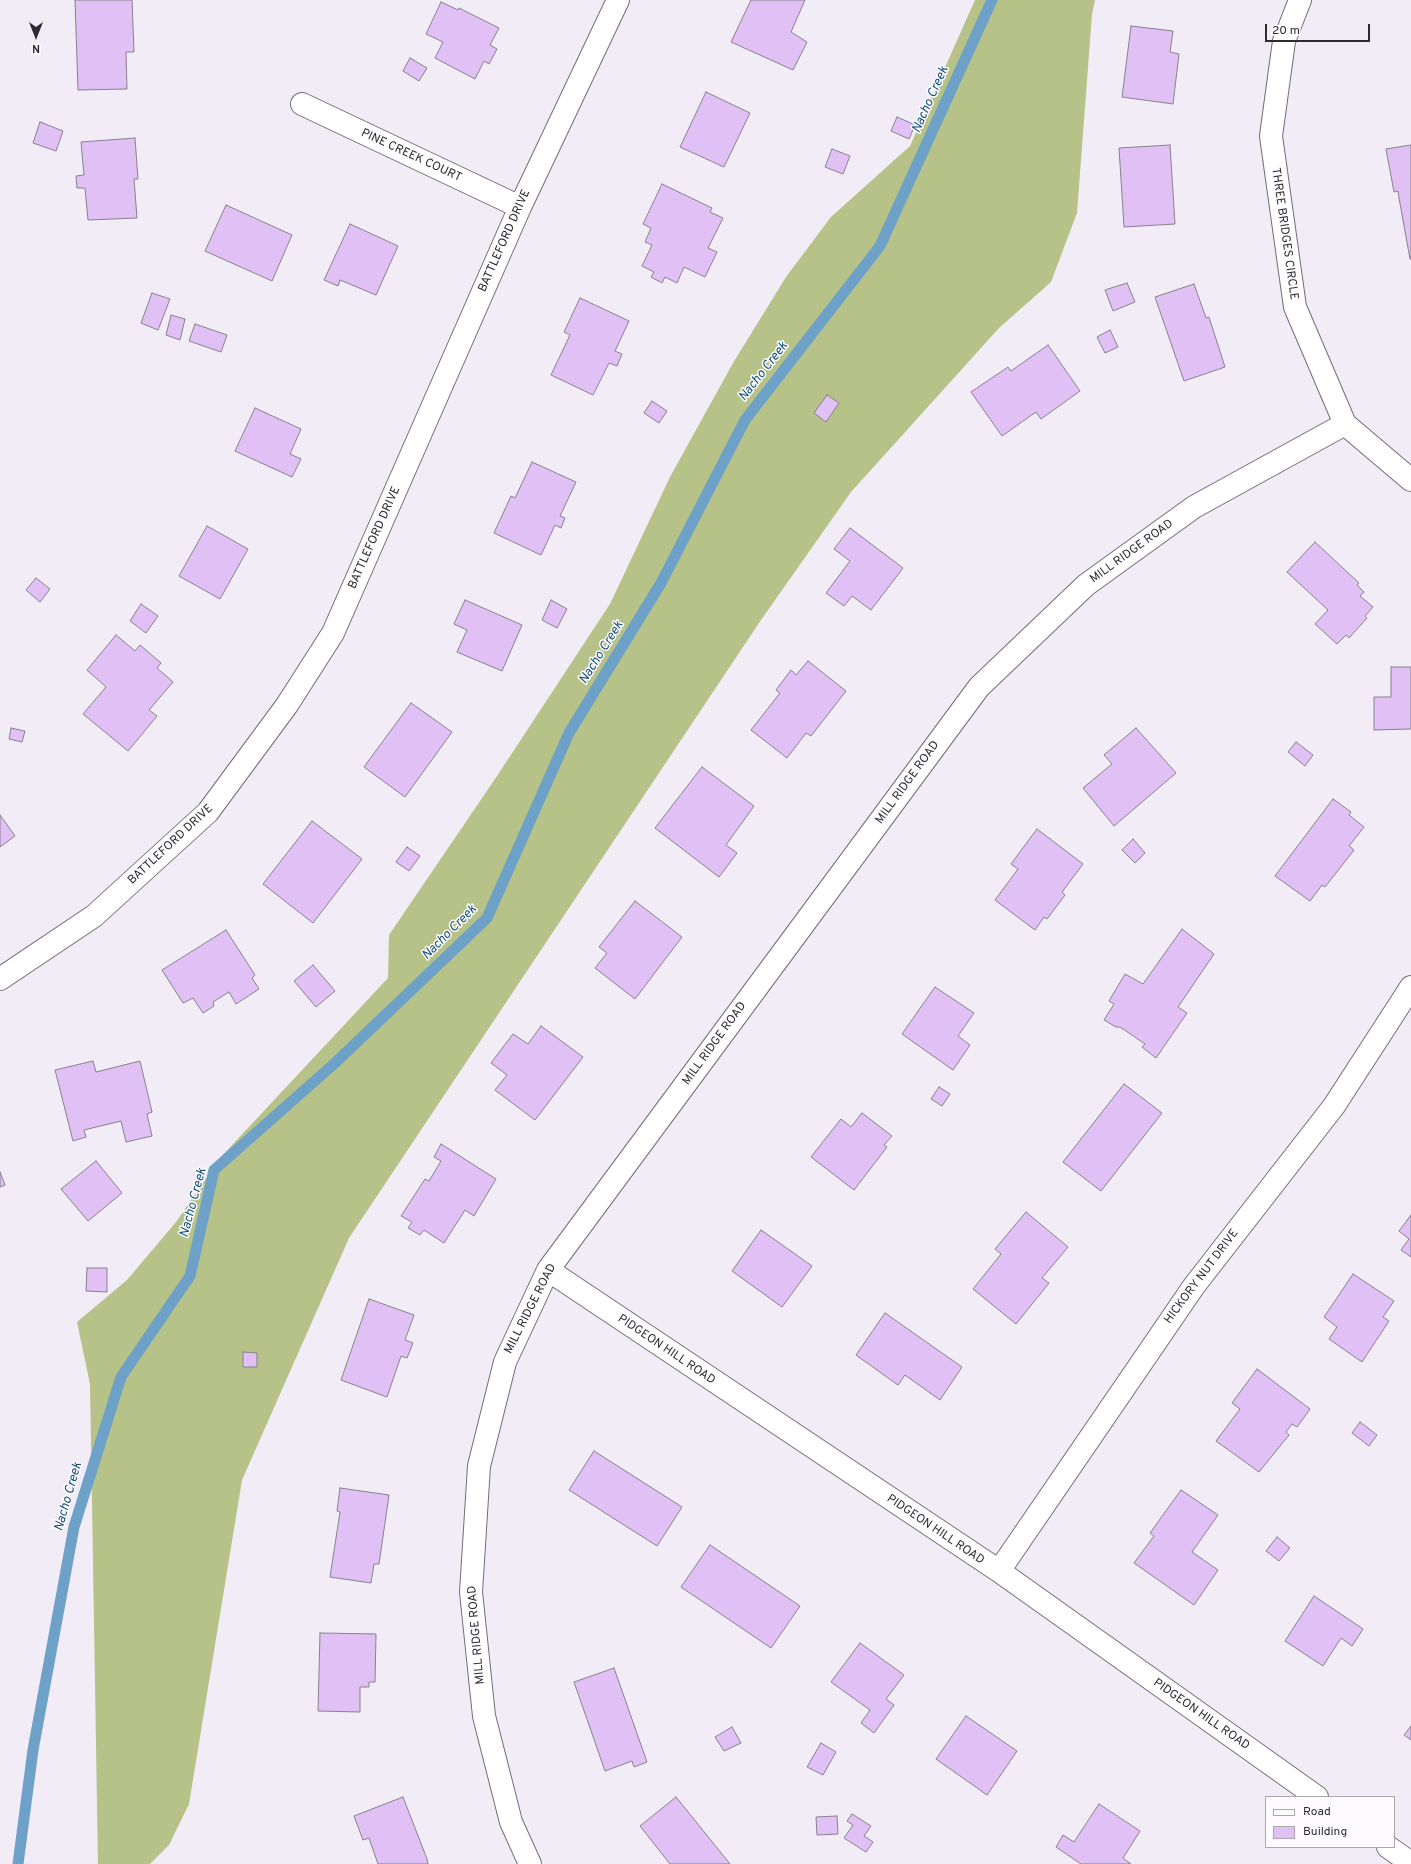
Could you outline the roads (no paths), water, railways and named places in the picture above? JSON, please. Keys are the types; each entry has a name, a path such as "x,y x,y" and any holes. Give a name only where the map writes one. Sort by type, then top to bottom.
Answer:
{"street":[{"name":"BATTLEFORD DRIVE","path":"0,979 94,916 208,812 287,705 333,633 520,207 618,0"},
{"name":"THREE BRIDGES CIRCLE","path":"1300,0 1284,41 1271,136 1295,307 1345,424 1411,480"},
{"name":"PINE CREEK COURT","path":"302,104 520,207"},
{"name":"MILL RIDGE ROAD","path":"530,1864 511,1822 484,1716 471,1592 479,1466 504,1362 548,1270 979,687 1086,585 1194,508 1345,424"},
{"name":"HICKORY NUT DRIVE","path":"999,1571 1194,1286 1334,1106 1411,987"},
{"name":"PIDGEON HILL ROAD","path":"548,1270 999,1571 1316,1796"},
{"path":"1389,1848 1411,1863"}],"waterway":[{"name":"Nacho Creek","path":"18,1864 33,1750 74,1527 121,1377 190,1276 214,1170 335,1063 487,918 569,733 661,583 745,420 880,246 992,0"}]}
